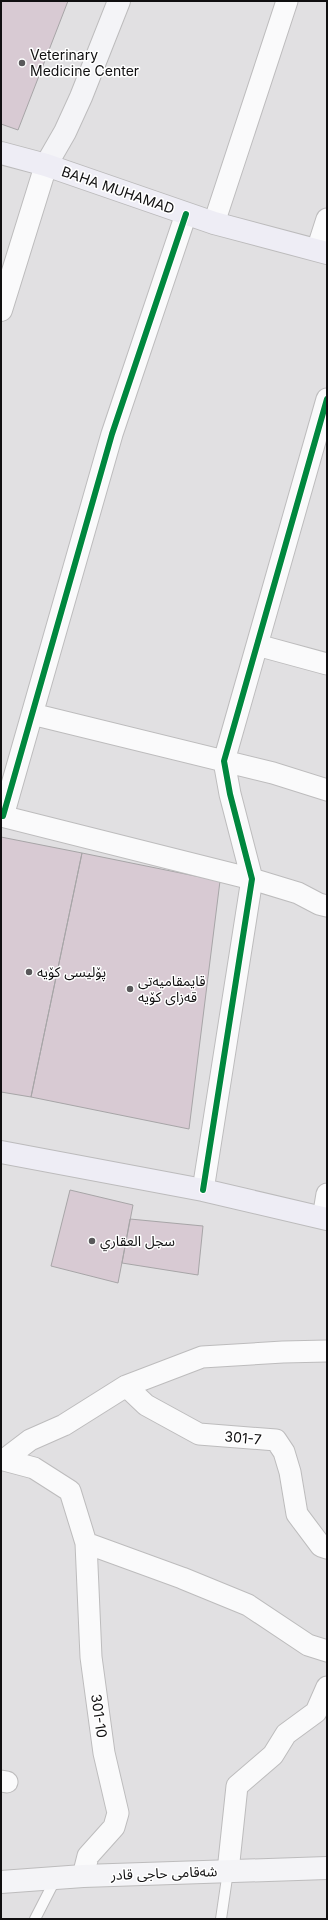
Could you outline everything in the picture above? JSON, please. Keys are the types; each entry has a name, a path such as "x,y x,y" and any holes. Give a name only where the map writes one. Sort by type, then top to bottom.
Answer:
{"main road":[{"path":"46,165 65,132 81,97 119,1"},
{"name":"BAHA MUHAMAD","path":"1,153 46,165 214,223 322,252"},
{"path":"1,1152 203,1190 325,1219"},
{"name":"شەقامی حاجی قادر","path":"1,1882 82,1876 327,1868"}],"street":[{"path":"214,223 287,1"},
{"path":"1,310 46,165"},
{"path":"186,214 112,434 2,816 252,879 298,893 319,904 327,906"},
{"path":"322,252 327,219"},
{"path":"203,1190 252,879 230,794 224,761 327,399"},
{"path":"257,645 327,664"},
{"path":"32,714 273,773 327,790"},
{"path":"325,1219 327,1194"},
{"path":"3,1460 30,1440 64,1425 126,1386 202,1357 327,1351"},
{"name":"301-7","path":"126,1386 146,1405 199,1434 276,1440 284,1452 290,1472 297,1514 321,1546 327,1548"},
{"name":"301-10","path":"3,1460 34,1468 70,1491 86,1543 91,1657 104,1753 118,1813 114,1827 88,1856 82,1876"},
{"path":"86,1543 182,1578 248,1605 308,1645 327,1651"},
{"path":"228,1871 237,1786 273,1756 286,1734 316,1712 327,1687"}],"lane":[{"path":"221,1919 228,1871"},
{"path":"34,1919 56,1878"}],"building":[{"name":"Veterinary Medicine Center","path":"1,1 68,1 18,130 1,124"},
{"name":"پۆلیسی كۆیه‌","path":"1,837 82,853 31,1097 1,1092"},
{"name":"قایمقامیه‌تی قه‌زای كۆیه‌","path":"82,853 220,881 189,1129 31,1097"},
{"name":"سجل العقاري","path":"70,1190 133,1205 118,1283 51,1266"},
{"path":"130,1219 203,1226 198,1275 122,1263"}],"cycle path":[{"path":"3,816 112,434 186,214"},
{"path":"203,1190 252,879 230,794 224,761 327,399"}],"place":[{"name":"Veterinary Medicine Center","path":"22,63"},
{"name":"پۆلیسی كۆیه‌","path":"29,972"},
{"name":"قایمقامیه‌تی قه‌زای كۆیه‌","path":"130,989"},
{"name":"سجل العقاري","path":"92,1241"}]}
